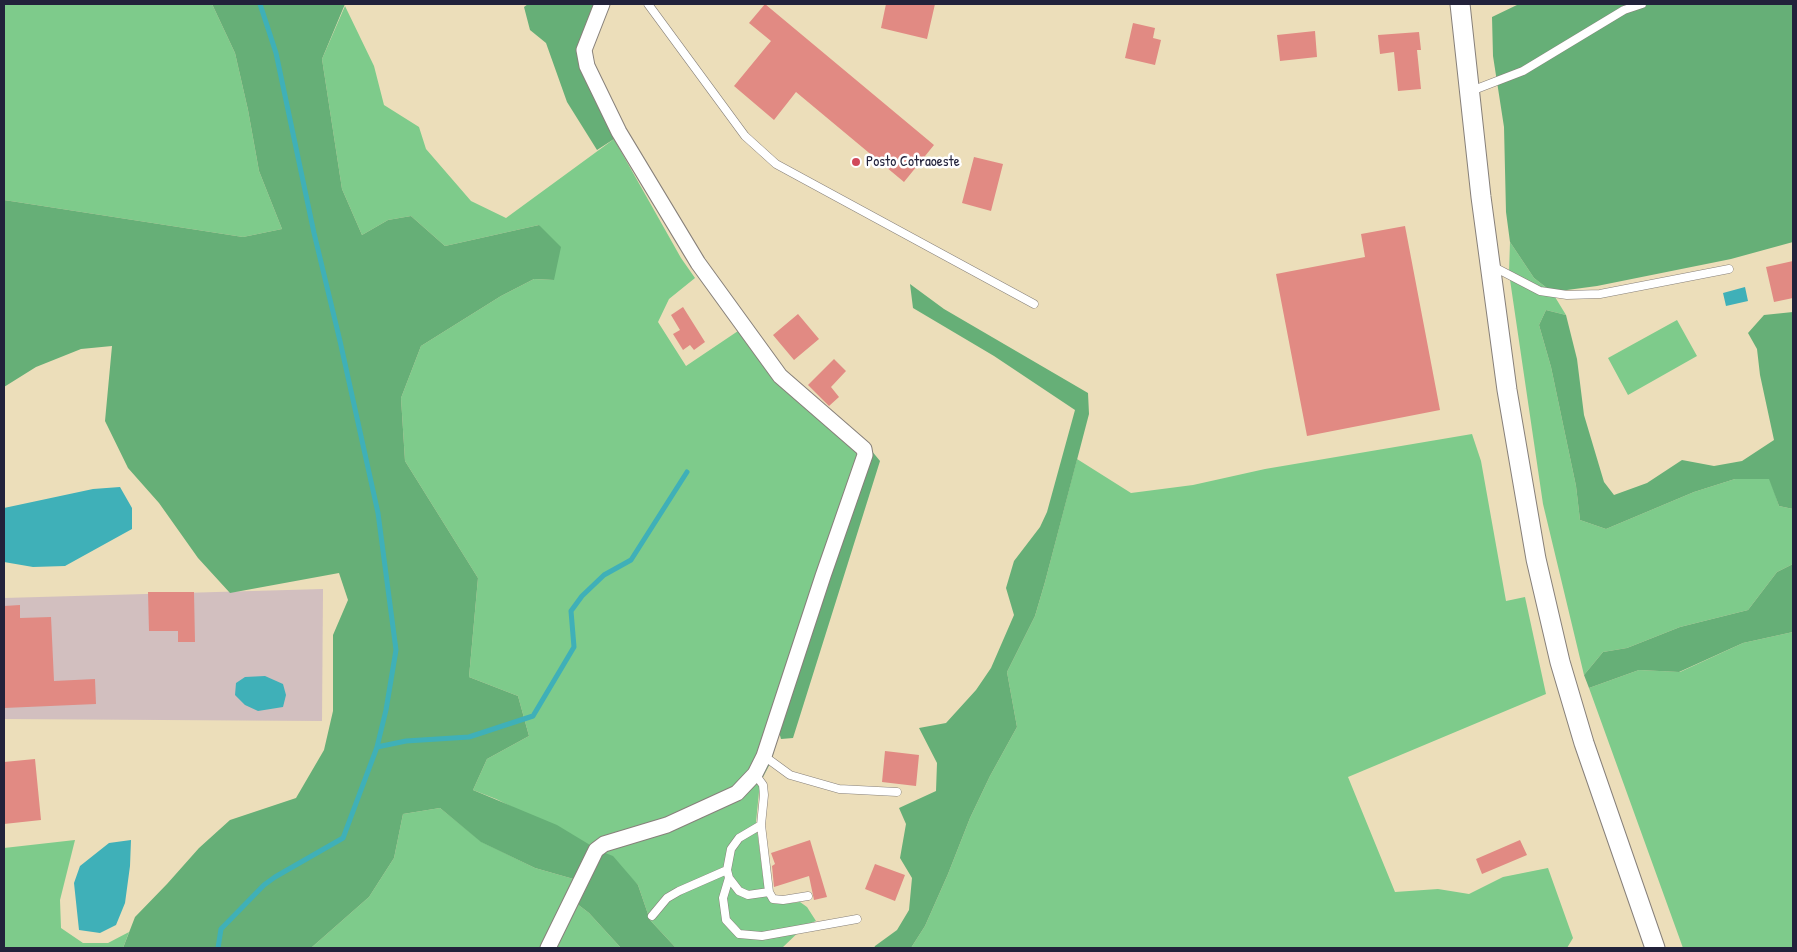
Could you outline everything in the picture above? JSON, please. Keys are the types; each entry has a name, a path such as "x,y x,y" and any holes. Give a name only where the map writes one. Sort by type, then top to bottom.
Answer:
{"street":[{"path":"548,948 596,850 604,844 667,825 737,792 755,774 764,756 865,455 864,449 780,376 698,263 619,132 587,66 584,50 602,4"},
{"path":"1460,4 1490,265 1507,390 1532,531 1560,662 1584,742 1655,948"}],"lane":[{"path":"648,4 745,136 776,164 1034,304"},
{"path":"1470,92 1523,71 1624,10 1642,4"},
{"path":"1490,265 1540,291 1567,295 1600,294 1729,269"},
{"path":"764,756 790,774 839,789 897,792"},
{"path":"755,774 763,785 761,825 769,892 773,899 783,900 808,896"},
{"path":"761,825 739,838 731,849 723,898 726,920 739,934 762,936 857,919"},
{"path":"728,874 738,891 748,895 769,892"},
{"path":"652,916 667,898 679,891 728,874"}],"shaded area":[{"path":"323,589 322,721 4,719 4,598"}],"green space":[{"path":"4,4 212,4 235,53 259,171 282,229 243,237 4,200"},
{"path":"212,4 345,4 322,59 342,189 362,235 388,220 411,216 445,246 539,225 561,247 554,280 534,279 501,296 421,346 401,398 405,461 478,578 469,677 518,696 529,736 487,759 473,790 557,825 600,851 613,856 638,885 650,920 676,948 621,948 589,913 576,903 584,882 535,868 481,842 440,808 403,814 394,858 369,897 311,948 123,948 135,917 199,848 230,820 296,798 324,750 333,711 333,635 348,600 339,573 230,593 198,558 159,503 128,468 105,421 112,346 81,349 36,367 4,387 4,200 243,237 282,229 259,171 235,53"},
{"path":"528,4 597,4 579,55 614,139 597,150 567,102 546,43 530,30 524,7"},
{"path":"1519,4 1793,4 1793,242 1731,259 1597,286 1552,292 1534,278 1510,242 1506,212 1504,127 1493,56 1492,17"},
{"path":"345,6 374,66 384,105 419,127 426,149 471,201 506,218 614,139 681,258 695,278 669,299 658,322 686,366 738,331 774,380 871,450 792,689 771,762 762,779 759,792 756,822 765,892 772,903 800,902 807,907 816,921 806,925 782,948 676,948 650,920 638,885 600,851 496,799 473,790 487,759 529,736 518,696 469,677 478,578 405,461 401,398 421,346 501,296 534,279 554,280 539,225 445,246 411,216 388,220 362,235 342,189 322,59"},
{"path":"1510,242 1534,278 1552,292 1566,315 1546,310 1539,325 1551,367 1576,486 1580,520 1606,529 1694,492 1735,479 1770,479 1779,506 1793,509 1793,564 1777,572 1748,610 1680,627 1627,648 1603,652 1584,675 1543,504 1509,273"},
{"path":"910,284 944,309 1088,393 1089,414 1035,616 1007,672 1017,727 990,776 970,818 925,926 911,948 874,948 897,930 909,910 912,878 900,858 906,824 899,808 936,791 937,763 919,728 946,723 976,690 991,668 1014,615 1006,588 1014,561 1040,527 1047,512 1075,410 994,356 913,308"},
{"path":"1546,310 1566,315 1577,359 1584,415 1604,482 1614,495 1647,483 1682,460 1714,466 1742,461 1774,440 1760,375 1757,349 1748,333 1764,315 1793,312 1793,509 1779,506 1769,479 1735,479 1694,492 1606,529 1580,520 1576,486 1551,367 1539,325"},
{"path":"1677,320 1697,356 1628,395 1608,358"},
{"path":"1472,434 1481,461 1506,601 1525,597 1546,694 1348,777 1395,892 1438,889 1469,894 1503,877 1548,868 1573,938 1567,948 911,948 925,926 970,818 990,776 1017,727 1007,672 1035,616 1077,459 1131,493 1193,485 1265,469"},
{"path":"871,450 880,461 793,738 781,739 779,732"},
{"path":"1793,564 1793,632 1743,643 1679,672 1639,670 1589,688 1584,675 1603,652 1627,648 1680,627 1748,610 1777,572"},
{"path":"1793,632 1793,948 1683,948 1589,688 1639,670 1680,672 1743,643"},
{"path":"440,808 482,842 535,868 584,882 576,903 589,913 621,948 311,948 369,897 394,858 403,814"},
{"path":"75,840 60,900 61,928 83,943 108,943 129,932 123,948 4,948 4,848"}],"water":[{"path":"1745,287 1748,301 1726,306 1723,293"},
{"path":"120,487 132,508 132,529 65,566 33,567 4,562 4,508 93,489"},
{"path":"265,676 283,684 286,695 283,707 258,711 245,705 235,695 236,683 245,677"},
{"path":"131,840 125,903 116,925 100,933 79,930 74,883 80,866 109,843"}],"building":[{"path":"765,4 934,145 904,182 796,92 774,120 734,86 771,41 749,23"},
{"path":"886,4 935,4 927,39 881,28"},
{"path":"1133,23 1155,28 1153,38 1161,40 1155,65 1125,58"},
{"path":"1315,31 1317,57 1280,61 1277,35"},
{"path":"1419,32 1421,50 1417,50 1421,89 1398,91 1394,52 1380,54 1378,35"},
{"path":"974,157 1003,164 991,211 962,203"},
{"path":"1405,226 1440,410 1307,436 1276,274 1365,257 1361,234"},
{"path":"1793,261 1793,298 1774,302 1766,267"},
{"path":"683,307 705,342 694,350 690,345 683,350 673,334 680,330 671,315"},
{"path":"798,314 819,339 794,360 773,335"},
{"path":"834,359 846,371 831,387 839,397 829,406 808,385"},
{"path":"148,592 194,592 195,642 178,642 178,631 149,631"},
{"path":"20,605 20,618 51,617 54,681 95,679 96,704 4,708 4,606"},
{"path":"885,751 919,755 916,786 882,782"},
{"path":"35,759 41,820 4,824 4,762"},
{"path":"810,840 827,897 814,900 809,876 774,887 772,866 775,864 771,853"},
{"path":"1520,840 1527,855 1482,874 1476,859"},
{"path":"875,864 905,875 895,901 865,889"}],"waterway":[{"path":"218,948 221,929 264,885 343,838 377,747 386,710 396,650 378,513 314,233 276,53 260,4"},
{"path":"377,747 406,741 469,737 533,716 574,647 571,611 582,596 604,575 631,560 687,472"}],"place":[{"name":"Posto Cotraoeste","path":"856,162"}]}
